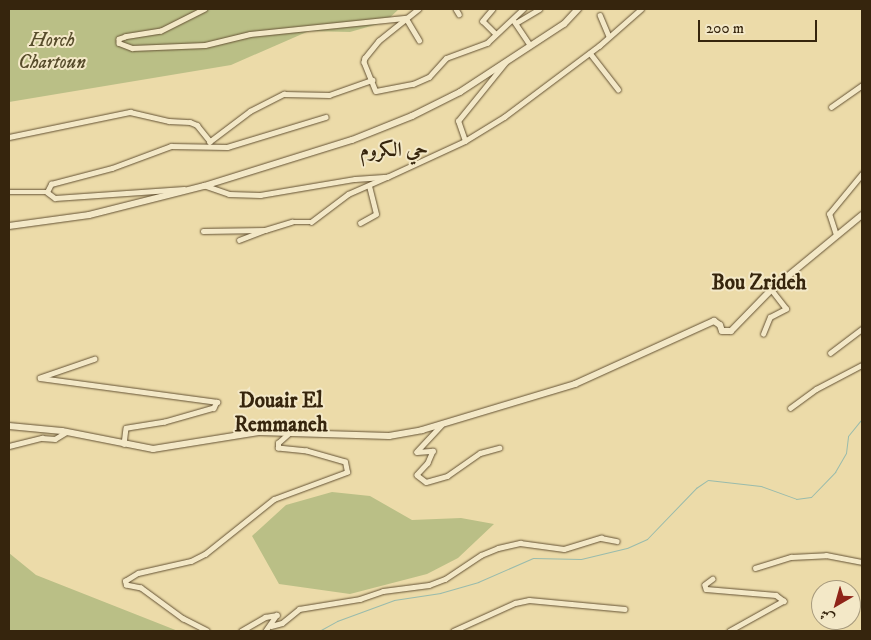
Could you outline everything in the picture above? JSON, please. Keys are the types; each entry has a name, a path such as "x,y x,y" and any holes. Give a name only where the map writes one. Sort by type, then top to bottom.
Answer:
{"street":[{"path":"205,9 161,31 125,37 119,39 119,43 132,48 205,46 250,34 406,18"},
{"path":"419,9 378,41 365,58 364,62 376,91 380,92 421,81 434,74 446,58 487,43 496,34 539,9"},
{"path":"456,9 459,14"},
{"path":"493,9 483,21 496,34"},
{"path":"515,22 523,9"},
{"path":"9,192 46,192 55,198 204,186 352,140 412,116 460,92 571,19 578,9"},
{"path":"203,231 265,230 317,220 341,198 465,141 507,115 590,53 641,9"},
{"path":"600,15 609,36"},
{"path":"406,18 419,40"},
{"path":"515,22 530,45"},
{"path":"590,53 618,89"},
{"path":"465,141 458,121 506,61"},
{"path":"209,144 250,112 284,94 329,95 372,80"},
{"path":"830,106 862,85"},
{"path":"9,138 130,112 170,121 197,124 209,144"},
{"path":"46,192 51,184 112,168 171,146 209,144 227,147 326,117"},
{"path":"836,234 829,214 862,174"},
{"path":"204,186 229,194 260,195 355,179 387,177"},
{"path":"360,222 376,214 370,186"},
{"path":"9,226 89,215 186,188"},
{"path":"9,426 66,432 153,449 260,432 292,431 389,436 442,424 575,384 714,321 720,325 722,332 731,331 771,290 836,234 862,215"},
{"path":"239,240 265,230"},
{"path":"763,334 770,317 786,309 771,290"},
{"path":"830,354 862,328"},
{"path":"95,359 40,378 216,402 214,408 165,422 126,428 124,444"},
{"path":"790,408 816,389 862,365"},
{"path":"442,424 417,452 433,450 418,478 426,482 447,476 480,453 499,448"},
{"path":"207,631 183,619 141,588 126,585 125,581 138,573 191,561 205,554 274,499 347,472 345,462 307,451 278,448 283,436 292,431"},
{"path":"9,446 42,438 55,439 66,432"},
{"path":"271,626 282,623 299,609 437,582 498,548 520,543 564,549 601,538 617,541"},
{"path":"755,568 791,557 842,556 862,562"},
{"path":"713,579 705,585 706,589 764,593 781,597 784,601 730,631"},
{"path":"453,631 488,618 515,603 529,600 625,609"},
{"path":"241,631 274,613 278,618 266,631"}],"green space":[{"name":"Horch Chartoun","path":"9,9 399,9 385,22 350,32 309,31 231,65 9,102"},
{"path":"332,492 370,496 412,520 461,518 494,524 458,558 427,574 350,594 279,584 252,536 286,505"},
{"path":"9,553 36,575 178,631 9,631"}],"waterway":[{"path":"319,631 337,621 394,600 440,593 478,582 533,558 581,559 627,548 647,539 696,488 708,480 761,486 796,499 811,497 835,472 846,453 848,436 862,419"}],"district":[{"name":"حي الكروم","path":"394,150"},
{"name":"Bou Zrideh","path":"759,283"},
{"name":"Douair El Remmaneh","path":"281,413"}]}
